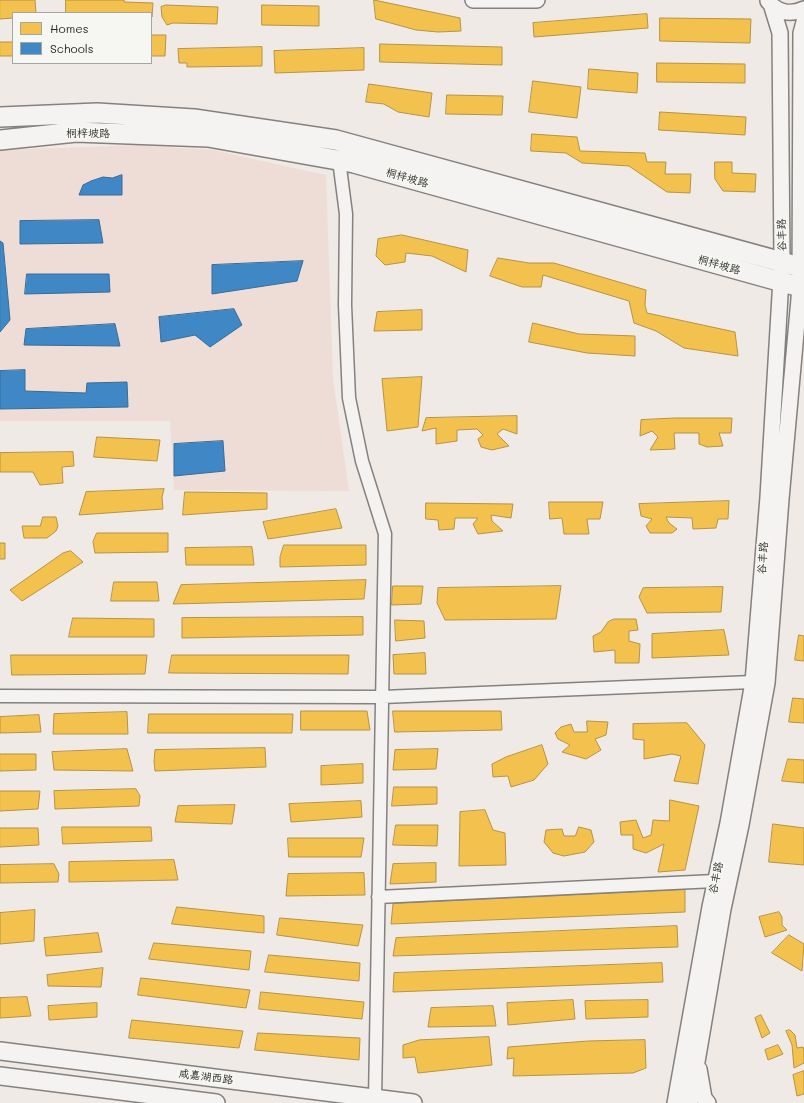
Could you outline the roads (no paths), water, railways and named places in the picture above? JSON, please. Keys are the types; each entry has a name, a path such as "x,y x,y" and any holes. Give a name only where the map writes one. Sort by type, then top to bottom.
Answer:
{"main road":[{"name":"桐梓坡路","path":"0,117 97,113 194,119 336,140 803,268"},
{"name":"桐梓坡路","path":"0,140 76,132 208,137 339,160 802,288"},
{"name":"咸嘉湖西路","path":"0,1051 413,1103"},
{"path":"0,1076 216,1103"}],"street":[{"path":"473,0 537,0"},
{"path":"770,3 787,13 795,12 804,8"},
{"name":"谷丰路","path":"675,1103 753,682 767,505 782,262 780,33 770,3"},
{"name":"谷丰路","path":"690,1103 723,909 741,825 767,683 781,499 802,288 801,33 804,22"},
{"path":"339,160 346,214 345,305 349,398 362,461 385,534 375,1099"},
{"path":"0,696 382,697 753,682"},
{"path":"378,897 715,881"},
{"path":"698,1056 704,1098 708,1103"}]}
